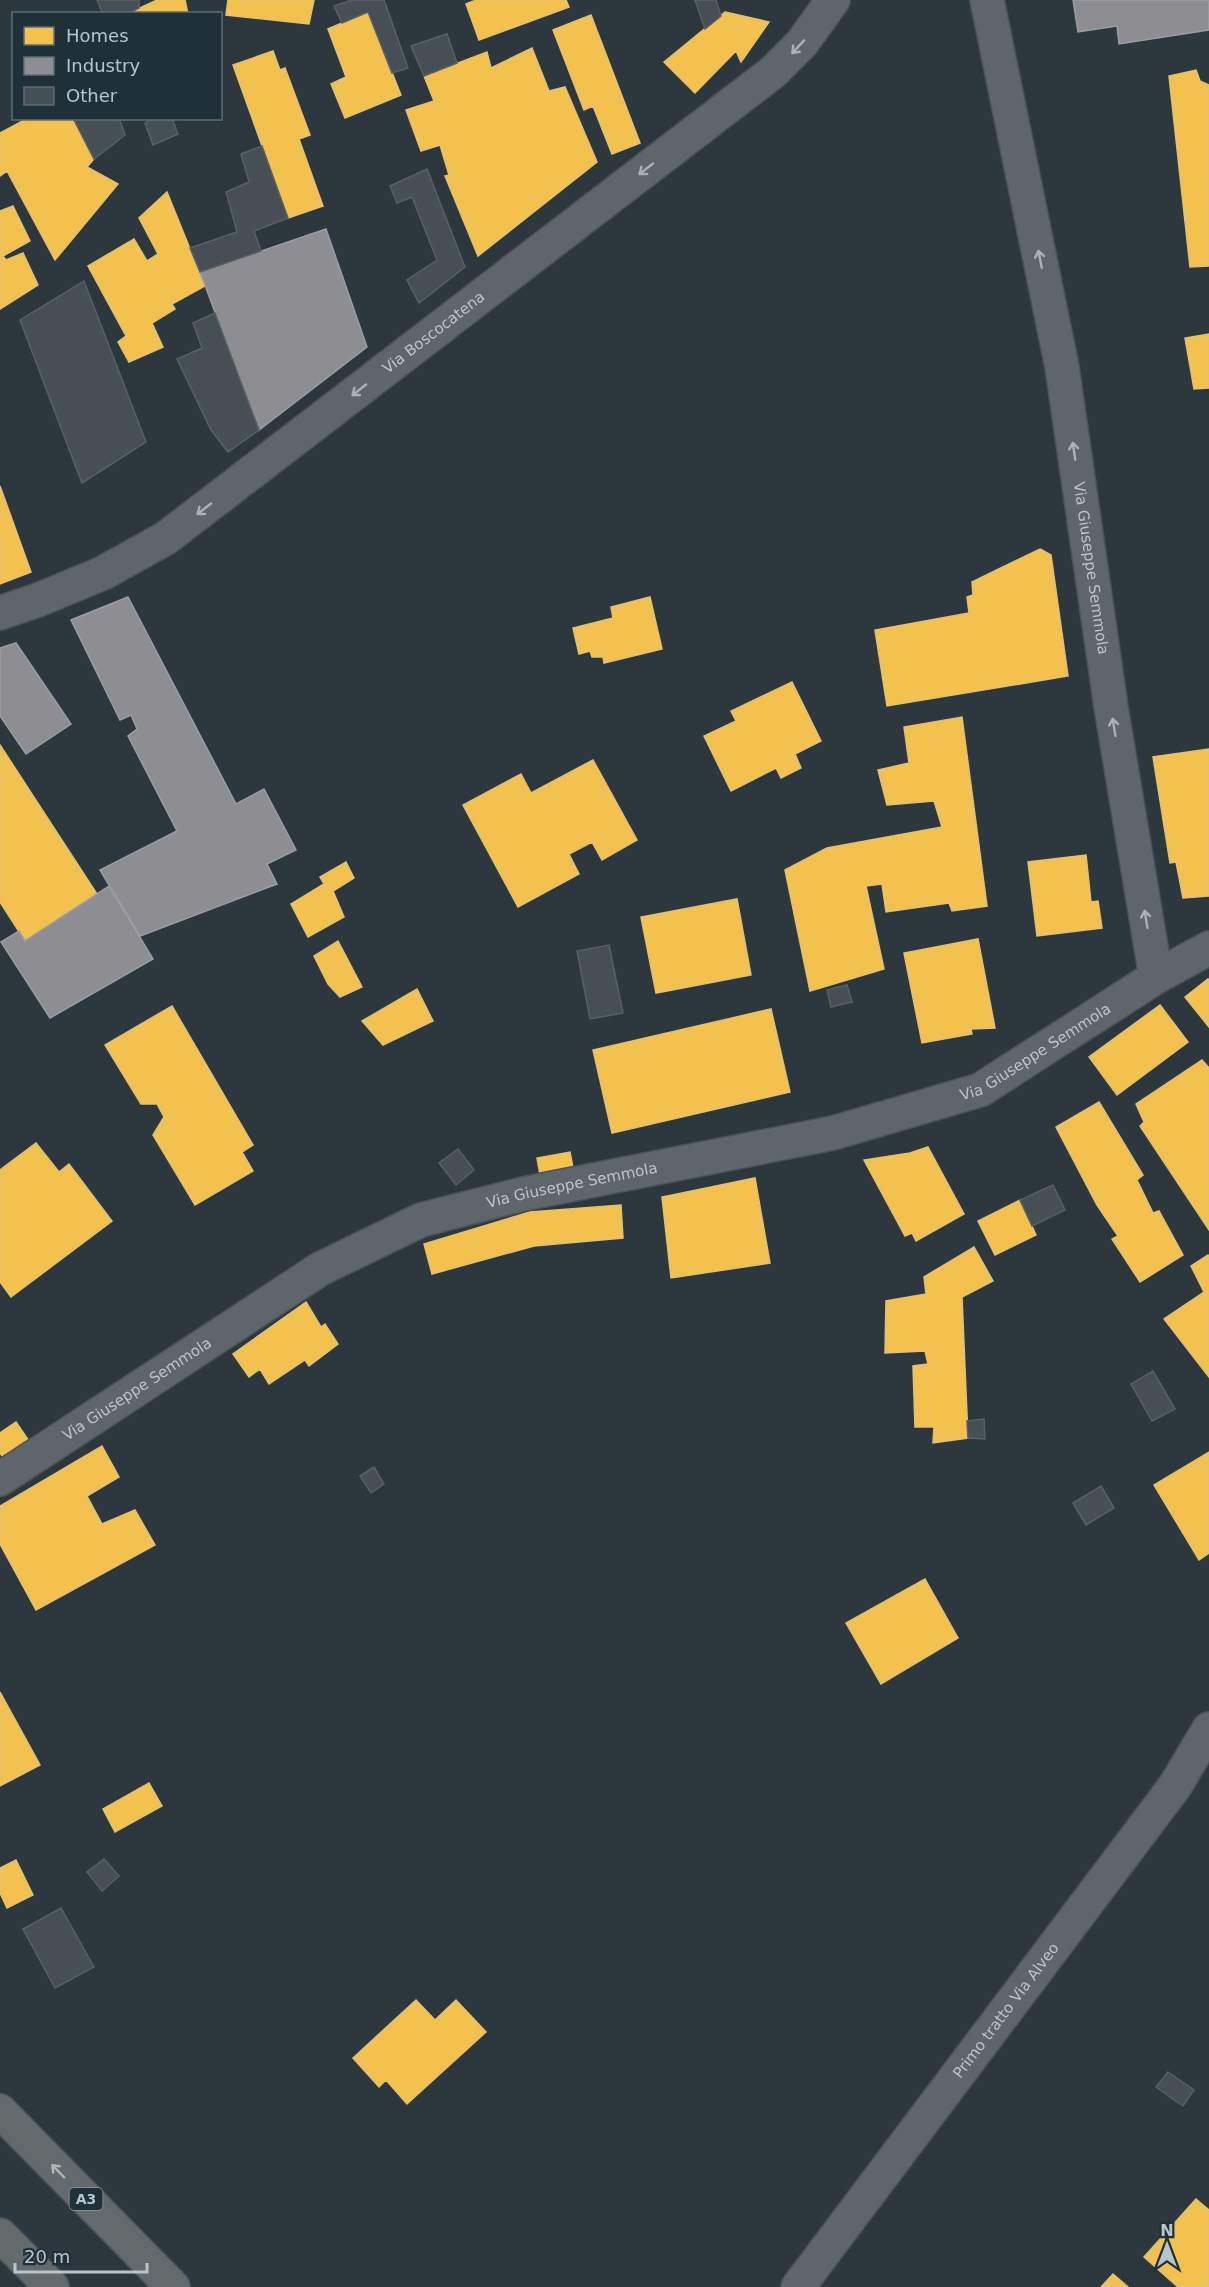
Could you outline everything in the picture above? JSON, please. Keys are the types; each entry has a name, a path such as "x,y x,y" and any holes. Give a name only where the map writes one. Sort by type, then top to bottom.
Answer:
{"highway":[{"name":"A3","path":"0,2111 173,2287"},
{"path":"0,2235 52,2287"}],"street":[{"name":"Via Boscocatena","path":"0,613 103,573 166,538 773,72 802,43 833,0"},
{"name":"Via Giuseppe Semmola","path":"0,1479 320,1269 421,1220 524,1194 833,1133 980,1090 1156,977 1111,707 1062,367 987,0"},
{"path":"1156,977 1209,948"},
{"name":"Primo tratto Via Alveo","path":"798,2287 1175,1786 1209,1729"}],"building: Homes":[{"path":"157,0 185,0 188,12 131,12"},
{"path":"228,0 314,0 309,24 226,15"},
{"path":"476,0 566,0 569,7 479,40 466,4"},
{"path":"368,12 401,95 345,118 331,84 346,77 328,29"},
{"path":"725,12 769,22 741,62 736,51 695,93 664,62"},
{"path":"591,15 640,143 612,154 593,106 584,110 553,30"},
{"path":"532,48 549,91 565,87 597,162 478,256 445,176 449,175 440,145 421,151 406,110 434,101 424,76 487,52 491,68"},
{"path":"273,51 280,70 285,68 310,135 299,139 323,206 288,218 233,65"},
{"path":"1196,70 1200,81 1209,85 1209,266 1190,267 1169,76"},
{"path":"24,120 74,120 94,159 87,167 118,184 55,260 7,171 0,176 0,133"},
{"path":"167,192 205,286 172,304 175,309 152,323 163,347 129,362 118,342 126,336 88,266 134,239 147,261 158,254 139,218"},
{"path":"13,206 30,241 3,256 6,260 23,253 38,285 0,309 0,211"},
{"path":"1209,334 1209,388 1194,389 1185,338"},
{"path":"0,486 31,572 0,584"},
{"path":"1040,549 1051,555 1068,676 887,706 875,630 969,613 967,597 973,595 972,582"},
{"path":"650,597 662,649 604,663 603,657 592,657 590,651 579,654 573,628 613,618 611,607"},
{"path":"792,682 821,741 795,754 801,768 781,778 776,768 731,791 704,736 736,721 731,711"},
{"path":"962,717 987,906 952,911 949,903 886,912 882,884 866,886 884,969 810,991 785,870 827,848 942,827 934,801 887,805 878,770 909,763 904,727"},
{"path":"0,745 97,894 25,941 0,902"},
{"path":"1209,749 1209,896 1183,898 1176,862 1170,863 1153,757"},
{"path":"593,760 637,840 602,860 592,842 569,854 579,874 518,907 463,805 521,774 531,793"},
{"path":"1086,855 1091,902 1098,901 1102,928 1037,936 1028,862"},
{"path":"346,862 354,878 333,891 344,917 308,937 291,904 324,884 320,877"},
{"path":"737,899 751,975 656,993 641,917"},
{"path":"978,939 995,1028 971,1029 972,1034 922,1043 904,953"},
{"path":"338,941 362,987 340,997 328,984 314,956"},
{"path":"1208,979 1209,981 1209,1027 1185,997"},
{"path":"417,989 433,1021 383,1045 362,1021"},
{"path":"1160,1005 1188,1042 1117,1095 1089,1057"},
{"path":"172,1006 253,1145 242,1152 253,1171 195,1205 153,1135 164,1117 157,1104 141,1104 105,1045"},
{"path":"771,1009 790,1092 612,1133 593,1050"},
{"path":"1202,1060 1209,1068 1209,1230 1140,1126 1144,1122 1136,1104"},
{"path":"1099,1102 1143,1175 1137,1180 1153,1213 1159,1211 1183,1255 1140,1282 1112,1239 1118,1236 1097,1205 1056,1127"},
{"path":"36,1143 59,1172 69,1164 112,1221 11,1297 0,1282 0,1170"},
{"path":"928,1147 964,1214 916,1241 912,1233 905,1236 864,1160 910,1153"},
{"path":"570,1152 573,1168 540,1175 537,1158"},
{"path":"755,1178 770,1263 671,1278 662,1197"},
{"path":"1020,1200 1036,1235 995,1255 978,1221"},
{"path":"621,1205 623,1238 534,1246 432,1274 424,1244 530,1212"},
{"path":"974,1247 993,1281 962,1297 968,1438 933,1443 934,1427 915,1427 913,1366 928,1364 925,1351 885,1353 886,1301 926,1294 924,1277"},
{"path":"1208,1255 1209,1377 1164,1319 1204,1292 1191,1266"},
{"path":"306,1302 321,1327 325,1324 338,1344 309,1366 305,1360 269,1384 260,1369 249,1377 233,1354"},
{"path":"16,1422 29,1441 4,1459 0,1453 0,1433"},
{"path":"102,1446 119,1477 87,1496 102,1524 135,1510 155,1545 36,1610 0,1544 0,1506"},
{"path":"1209,1452 1209,1553 1199,1560 1154,1485"},
{"path":"925,1579 958,1638 881,1684 846,1623"},
{"path":"0,1692 40,1765 0,1786"},
{"path":"149,1783 162,1806 115,1832 103,1809"},
{"path":"16,1860 33,1895 7,1908 0,1893 0,1868"},
{"path":"416,2000 435,2020 456,2000 486,2032 407,2104 386,2080 379,2087 353,2058"},
{"path":"1196,2199 1209,2210 1209,2287 1178,2287 1144,2257"},
{"path":"1113,2274 1128,2287 1101,2287"}],"building: Industry":[{"path":"1073,0 1209,0 1209,30 1119,44 1117,26 1078,32"},
{"path":"326,229 367,347 259,430 200,272"},
{"path":"128,597 236,804 264,789 296,850 267,864 277,884 140,936 100,870 177,831 128,736 137,729 131,715 120,720 71,620"},
{"path":"16,643 71,724 26,754 0,716 0,648"},
{"path":"109,886 153,959 50,1018 1,942 19,931 25,941"}],"building: Other":[{"path":"97,0 139,0 139,8 131,12 102,12"},
{"path":"352,0 384,0 408,68 392,73 368,12 342,23 334,6"},
{"path":"695,0 716,0 721,16 705,29"},
{"path":"447,34 457,63 424,76 411,46"},
{"path":"74,120 120,120 125,135 94,159"},
{"path":"150,120 173,120 178,134 153,145 145,123"},
{"path":"262,146 288,218 254,231 261,251 200,272 190,248 237,232 226,192 249,182 241,154"},
{"path":"427,169 465,267 419,303 407,280 437,260 412,197 397,203 390,186"},
{"path":"84,281 146,442 82,483 20,320"},
{"path":"215,313 259,430 228,452 211,430 177,359 202,348 193,323"},
{"path":"609,945 623,1013 590,1019 577,951"},
{"path":"847,985 852,1002 831,1007 827,990"},
{"path":"458,1149 474,1170 456,1185 439,1163"},
{"path":"1053,1185 1065,1210 1032,1226 1020,1200"},
{"path":"1153,1371 1175,1409 1152,1421 1131,1384"},
{"path":"984,1419 985,1439 968,1438 967,1421"},
{"path":"374,1467 384,1484 371,1493 360,1476"},
{"path":"1101,1486 1114,1508 1086,1525 1073,1503"},
{"path":"104,1859 119,1876 102,1891 87,1872"},
{"path":"61,1908 94,1967 55,1988 23,1929"},
{"path":"1168,2072 1194,2090 1183,2106 1156,2087"}]}
